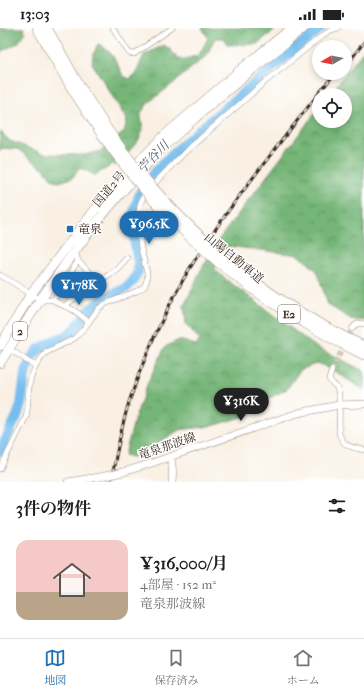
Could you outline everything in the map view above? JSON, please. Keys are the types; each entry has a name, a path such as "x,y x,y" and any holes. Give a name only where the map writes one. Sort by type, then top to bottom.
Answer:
{"highway":[{"name":"山陽自動車道","path":"37,28 72,89 105,132 161,196 223,261 251,288 284,311 331,338 364,354"},
{"name":"山陽自動車道","path":"47,28 105,132"},
{"name":"国道2号","path":"0,363 4,347 32,294 94,211 164,136 245,66 292,28"},
{"name":"国道2号","path":"4,347 41,300 75,251 148,162 250,71 304,28"},
{"name":"山陽自動車道","path":"223,261 310,317 364,346"}],"main road":[{"name":"竜泉那波線","path":"68,482 123,472 298,413 339,405 364,404"},
{"path":"170,457 173,471 172,482"}],"street":[{"path":"113,28 129,53 134,54 163,30 172,28"},
{"path":"0,469 26,417 28,410 29,388 35,365 47,352 75,338 99,308 112,300 144,287 147,280 147,272 141,249 138,223 140,204 145,193 185,152 266,81 323,35 338,28"},
{"path":"75,251 78,261 99,282"},
{"path":"64,306 117,269 127,258"},
{"path":"53,300 78,261"},
{"path":"0,275 8,278 41,300 53,300 68,307 88,321"},
{"path":"352,329 357,323 360,322 364,324"},
{"path":"4,347 22,356 27,361 35,365"},
{"path":"332,370 329,379 330,382 337,387 338,391 339,433 343,442 350,447 364,450"}],"green space":[{"path":"0,28 24,28 25,33 18,43 0,52"},
{"path":"202,28 277,28 257,44 228,45 223,38 215,38 207,55 148,103 141,113 143,130 138,141 116,166 112,163 109,167 95,175 80,168 72,178 59,182 52,179 44,169 18,149 1,148 0,151 0,131 10,141 45,154 84,155 101,151 124,132 127,120 92,63 93,55 98,44 107,49 116,61 123,76 130,79 136,73 144,55 164,45 170,49 178,59 185,59 199,55 208,38"},
{"path":"364,50 364,321 351,319 328,305 317,271 299,255 227,246 214,269 316,347 364,371 364,390 336,372 318,363 300,370 287,389 264,401 249,415 212,426 179,430 142,453 132,457 125,455 134,421 148,382 165,347 179,340 196,345 200,340 186,324 184,306 202,268 219,239 312,117 312,128 352,128 352,88 334,88 341,80 352,80 352,65"}],"waterway":[{"name":"苧谷川","path":"0,451 17,416 21,404 25,374 32,357 39,349 66,336 74,330 91,308 106,297 126,288 133,281 138,271 138,262 132,228 132,217 140,193 145,184 163,163 183,144 321,28"}],"tunnel":[{"path":"332,370 352,329"}],"railway":[{"path":"352,58 364,42"},
{"path":"111,482 124,422 134,386 154,338 184,278 193,262 224,217 264,163 329,80"}],"place":[{"name":"竜泉","path":"70,229"}]}
